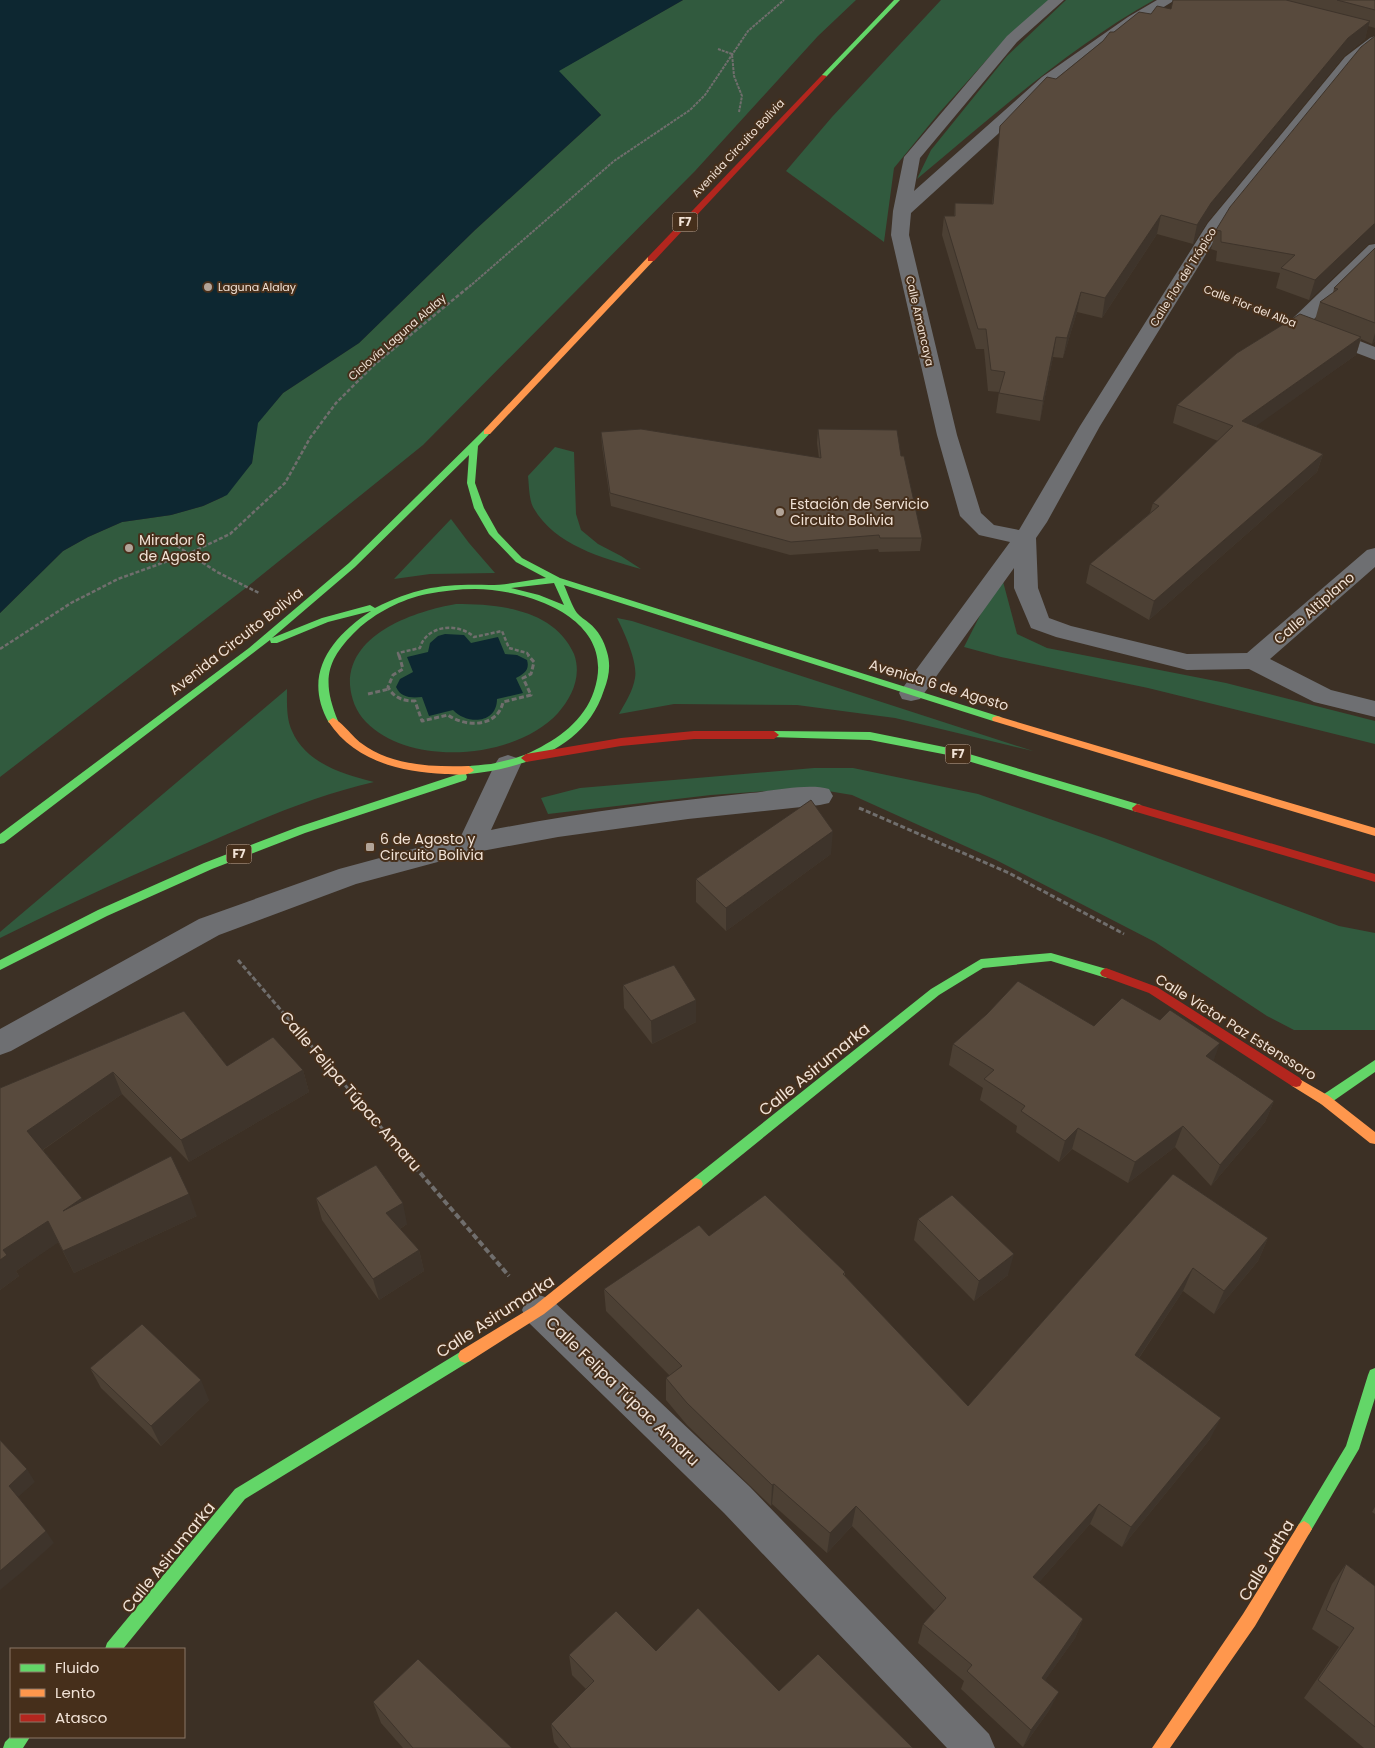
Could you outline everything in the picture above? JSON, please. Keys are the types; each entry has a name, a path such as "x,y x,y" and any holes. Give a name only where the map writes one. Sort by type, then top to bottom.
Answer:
{"main road":[{"name":"Avenida Circuito Bolivia","path":"0,840 252,650 352,565 474,446 897,0"},
{"name":"F7","path":"474,446 471,484 479,508 494,534 519,560 557,580 573,614"},
{"path":"341,589 352,565"},
{"name":"Avenida 6 de Agosto","path":"494,587 557,580 911,692 1375,832"},
{"name":"F7","path":"0,965 140,894 278,838 508,764 547,749 565,738 592,711 600,697 605,667 602,652 586,625 557,604 538,596 494,587 476,586 438,589 401,599 364,618 349,630 337,644 323,674 322,688 329,717 351,741 365,751 401,766 422,770 466,771 508,764 621,742 694,735 787,734 870,736 949,752 1375,878"},
{"path":"252,650 401,599"},
{"path":"325,625 333,605"},
{"path":"323,674 324,647"},
{"name":"Calle Víctor Paz Estenssoro","path":"981,964 1051,957 1104,972 1153,990 1326,1100 1375,1139"},
{"name":"Calle Asirumarka","path":"113,1648 240,1494 539,1310 935,992 981,964"},
{"path":"1326,1100 1375,1065"},
{"name":"Calle Jatha","path":"1160,1748 1249,1620 1352,1449 1375,1376"},
{"path":"11,1748 21,1738"}],"street":[{"name":"Calle Amancaya","path":"1025,538 987,530 971,516 947,435 900,235 902,211 912,157 1012,39 1057,0"},
{"path":"902,211 1048,80 1132,20 1168,0"},
{"name":"Calle Flor del Trópico","path":"1025,538 1090,426 1180,279 1217,223 1359,63 1372,36"},
{"path":"1298,324 1375,249"},
{"name":"Calle Flor del Alba","path":"1298,324 1375,354"},
{"path":"1025,538 1026,588 1039,623 1064,632 1187,662 1253,661 1323,696 1375,710"},
{"path":"911,692 1025,538"},
{"name":"Calle Altiplano","path":"1253,661 1375,555"},
{"path":"471,843 508,764"},
{"path":"0,1043 37,1020 210,927 349,876 471,843 539,829 740,803 820,796"},
{"name":"Calle Felipa Túpac Amaru","path":"539,1310 737,1500 975,1748"}],"path":[{"name":"Ciclovía Laguna Alalay","path":"0,649 71,603 118,579 190,554 230,534 285,483 310,438 336,403 374,365 456,298 614,161 690,110 705,95 748,31 784,0"},
{"path":"718,49 732,54 734,76 742,96 738,113"},
{"name":"Calle Flor del Alba","path":"1180,279 1298,324"},
{"path":"177,546 217,572 247,588"},
{"path":"442,628 459,628 467,631 474,637 502,631 510,648 527,653 534,662 530,674 523,678 531,695 503,702 503,707 499,714 482,722 461,723 448,715 422,721 415,701 402,700 395,697 389,689 393,675 403,669 398,652 420,648 422,640 427,635 442,628"},
{"path":"364,694 389,689"},
{"name":"Calle Felipa Túpac Amaru","path":"210,927 539,1310"}],"green space":[{"path":"683,0 856,0 818,36 695,171 423,445 247,587 0,777 0,613 63,551 88,537 122,522 171,515 203,506 223,497 252,463 257,423 283,393 359,343 475,230 601,115 558,71"},
{"path":"941,0 1049,0 1000,45 939,113 894,168 884,242 786,171 832,117"},
{"path":"1066,0 1154,0 1091,39 1061,61 917,179 931,150 1007,56"},
{"path":"555,447 574,452 576,514 581,530 598,544 641,569 595,555 580,548 553,531 542,520 532,504 528,476"},
{"path":"451,519 495,573 430,574 394,579"},
{"path":"1001,574 1017,634 1047,648 1226,683 1375,721 1375,744 1148,688 1001,657 964,647"},
{"path":"456,604 490,605 524,612 539,618 553,627 565,639 574,654 576,662 576,678 568,700 558,713 540,728 517,740 491,748 463,752 435,751 409,746 385,737 362,718 353,700 350,685 352,667 360,651 372,638 404,619 422,612"},
{"path":"617,618 632,621 1033,751 895,718 797,705 674,704 619,714 632,688 635,671 630,647"},
{"path":"287,689 287,710 290,726 298,742 306,751 326,766 374,782 289,808 248,825 103,889 0,938 0,932"},
{"path":"814,768 853,768 978,794 1104,838 1339,926 1375,933 1375,1030 1294,1030 1267,1016 1155,942 996,860 852,795 810,788 711,795 548,814 541,798 580,788"}],"water":[{"name":"Laguna Alalay","path":"0,0 683,0 559,71 601,115 475,230 359,343 283,393 258,423 252,463 227,495 203,506 171,515 122,522 88,537 63,551 0,613"},
{"path":"445,634 464,635 471,643 498,637 505,654 517,655 527,660 528,666 526,671 516,678 523,693 497,699 496,707 492,713 480,720 466,718 453,710 429,716 422,697 404,695 396,687 400,679 413,672 407,657 428,652 430,643 438,636"}],"building":[{"path":"1173,0 1286,0 1370,21 1348,38 1211,203 1197,225 1161,215 1105,298 1081,292 1067,338 1056,337 1043,401 999,393 1005,372 991,370 986,329 978,329 944,216 955,216 955,203 993,204 1000,126 1047,77 1056,79 1103,41 1110,32 1114,32 1139,12 1151,14 1157,6 1171,9"},
{"path":"1337,0 1375,0 1375,10"},
{"path":"1375,36 1375,224 1315,280 1281,268 1295,255 1221,242 1221,231 1216,230 1230,207 1361,47"},
{"path":"1375,248 1375,323 1320,302 1338,289 1334,288"},
{"path":"1300,314 1361,337 1242,421 1323,454 1154,601 1090,564 1159,506 1153,503 1233,426 1177,405 1237,353"},
{"path":"641,429 821,458 818,429 897,430 901,456 904,456 922,538 880,538 879,535 791,542 610,493 601,432"},
{"path":"811,800 833,831 726,908 696,879"},
{"path":"674,965 696,1000 651,1021 623,985"},
{"path":"1018,981 1094,1026 1122,998 1160,1020 1170,1010 1220,1043 1206,1056 1274,1101 1220,1165 1183,1126 1135,1162 1078,1128 1065,1141 1021,1111 1025,1106 984,1079 994,1070 953,1044 987,1014"},
{"path":"184,1011 227,1066 273,1037 303,1070 181,1140 113,1072 27,1131 82,1198 63,1211 171,1156 189,1194 63,1251 48,1221 3,1250 7,1255 0,1260 0,1088"},
{"path":"376,1165 403,1203 386,1213 419,1250 373,1279 316,1198"},
{"path":"1173,1174 1268,1238 1224,1291 1193,1268 1135,1355 1221,1418 1131,1527 1099,1504 1033,1577 1083,1619 1042,1678 1059,1692 1031,1730 967,1671 972,1665 923,1624 946,1598 856,1506 830,1533 774,1484 772,1485 687,1403 666,1378 682,1366 604,1289 699,1225 709,1236 765,1195 845,1272 843,1274 968,1406"},
{"path":"952,1195 1014,1254 979,1281 918,1219"},
{"path":"142,1324 201,1380 151,1426 90,1368"},
{"path":"0,1440 27,1469 9,1486 46,1531 0,1571"},
{"path":"1346,1564 1375,1586 1375,1727 1318,1680 1354,1628 1326,1610"},
{"path":"698,1608 779,1691 818,1654 913,1748 571,1748 551,1724 594,1681 569,1655 616,1611 656,1651"},
{"path":"418,1659 512,1748 413,1748 373,1702"}],"traffic: fast":[{"path":"824,76 897,0"},
{"path":"0,840 252,650 352,565 487,432"},
{"path":"474,446 471,483 479,508 494,534 519,560 557,580 573,614"},
{"path":"494,587 557,580 997,719"},
{"path":"469,770 512,763 533,756 553,746 585,718 596,700 604,672 600,645 588,627 576,617 564,609 536,597 476,586"},
{"path":"333,721 324,698 323,677 330,657 342,639 358,623 378,610 419,593 454,587 476,586"},
{"path":"274,641 325,620 370,608"},
{"path":"774,735 870,736 949,752 1137,808"},
{"path":"0,965 103,913 208,866 302,830 462,777"},
{"path":"696,1184 935,992 981,964 1051,957 1106,973"},
{"path":"1325,1100 1375,1065"},
{"path":"114,1648 240,1494 465,1356"},
{"path":"1304,1529 1352,1449 1375,1375"},
{"path":"11,1748 21,1738"}],"traffic: slow":[{"path":"487,432 651,259"},
{"path":"997,719 1375,832"},
{"path":"333,721 345,736 359,748 394,763 432,769 469,770"},
{"path":"1296,1082 1325,1100 1375,1139"},
{"path":"465,1356 539,1310 696,1184"},
{"path":"1160,1748 1249,1620 1304,1529"}],"traffic: jam":[{"path":"651,259 824,76"},
{"path":"526,758 621,742 694,735 774,735"},
{"path":"1137,808 1375,878"},
{"path":"1106,973 1153,990 1296,1082"}],"place":[{"name":"Laguna Alalay","path":"208,287"},
{"name":"Estación de Servicio Circuito Bolivia","path":"780,512"},
{"name":"Mirador 6 de Agosto","path":"129,548"},
{"name":"6 de Agosto y Circuito Bolivia","path":"370,847"}]}
